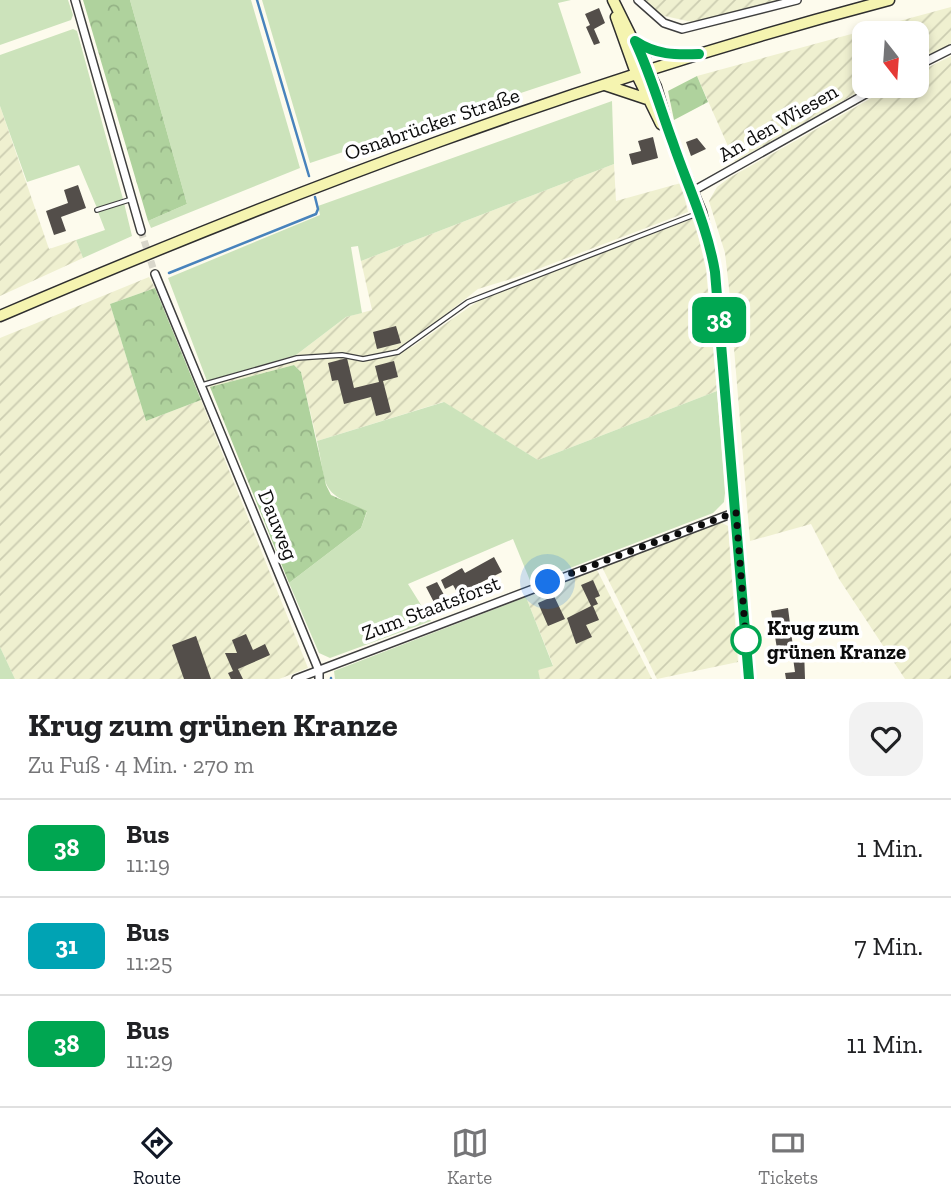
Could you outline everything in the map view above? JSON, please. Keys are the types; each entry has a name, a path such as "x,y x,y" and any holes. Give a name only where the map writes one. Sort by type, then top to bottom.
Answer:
{"main road":[{"path":"612,0 649,70 673,145"},
{"path":"612,0 636,74 673,145 701,212 715,272 749,679"},
{"name":"Osnabrücker Straße","path":"0,316 149,253 351,173 636,74 889,0"},
{"path":"635,41 650,51 673,55 699,54"},
{"path":"602,85 648,99"}],"street":[{"path":"75,0 141,231"},
{"path":"638,0 664,23 682,29 797,0"},
{"path":"929,60 951,49"},
{"name":"An den Wiesen","path":"693,191 859,98"},
{"name":"Dauweg","path":"155,274 319,675"},
{"name":"Zum Staatsforst","path":"296,679 319,675 736,512"}],"lane":[{"path":"97,210 132,199"},
{"path":"201,386 298,358 342,355 363,359 398,352 468,302 701,212"}],"green space":[{"path":"0,0 68,0 73,15 71,20 0,45"},
{"path":"83,0 130,0 187,204 148,221"},
{"path":"130,0 251,0 300,168 151,228 148,221 187,204"},
{"path":"262,0 571,0 558,3 581,73 310,163"},
{"path":"646,0 783,0 701,24 660,15"},
{"path":"951,7 951,44 929,55 929,21 899,21"},
{"path":"73,29 77,31 123,199 97,208 79,165 27,182 0,106 0,55"},
{"path":"852,34 852,96 735,162 697,76"},
{"path":"951,56 951,679 905,679 839,579 811,524 750,541 725,253 709,201 717,187 729,178 872,98 929,98 929,67"},
{"path":"697,76 708,102 674,120 668,91"},
{"path":"612,101 614,164 361,261 358,246 351,247 362,313 346,317 296,355 207,381 168,278 320,215 318,206"},
{"path":"0,106 49,249 76,240 83,258 0,296"},
{"path":"614,164 616,201 681,183 688,212 517,277 478,289 408,344 412,347 481,299 694,218 706,269 717,391 538,460 443,402 317,441 301,372 294,365 210,387 207,381 296,355 346,317 372,310 361,261"},
{"path":"124,203 132,236 83,258 76,240 105,230 98,212"},
{"path":"149,277 155,288 110,304 146,421 201,400 308,668 279,679 15,679 0,647 0,338"},
{"path":"155,288 201,400 146,421 110,304"},
{"path":"294,365 301,372 326,485 331,495 367,511 361,528 289,583 210,387"},
{"path":"717,391 725,493 724,502 713,513 531,583 513,539 408,584 431,621 330,658 319,653 289,583 361,528 367,512 340,499 328,487 317,441 444,402 538,460"},
{"path":"720,522 728,526 738,662 657,679 602,567"},
{"path":"597,570 652,679 540,679 537,670 553,665 526,597"},
{"path":"526,597 553,666 538,670 540,679 335,679 334,671"},
{"path":"0,647 15,679 0,679"}],"building":[{"path":"599,8 605,23 594,29 600,43 594,45 586,27 590,25 585,14"},
{"path":"653,137 658,158 632,165 629,154 641,151 638,141"},
{"path":"697,138 706,149 691,156 686,142"},
{"path":"78,185 86,208 61,217 66,231 54,235 46,211 68,203 64,190"},
{"path":"396,326 401,343 377,349 373,332"},
{"path":"347,358 354,388 379,382 375,366 394,361 398,377 383,381 391,412 376,416 371,397 344,404 338,380 332,381 328,363"},
{"path":"494,557 502,572 458,594 453,585 445,589 441,580 462,568 465,573"},
{"path":"593,580 600,596 595,598 598,604 593,606 599,620 586,625 592,637 576,644 567,618 591,606 581,585"},
{"path":"437,582 449,604 438,610 426,587"},
{"path":"554,596 565,619 548,626 538,603"},
{"path":"788,608 793,647 777,649 771,611"},
{"path":"246,634 253,650 265,644 270,655 238,669 243,679 231,679 228,673 233,671 225,653 237,653 232,640"},
{"path":"196,636 211,679 184,679 172,645"},
{"path":"804,649 805,679 786,679 785,673 795,672 792,651"}],"waterway":[{"path":"257,0 309,176"},
{"path":"169,273 316,214 318,209 315,197"}],"tunnel":[{"path":"141,231 155,274"}],"bus line":[{"name":"38","path":"699,54 673,55 650,51 635,41 656,87 673,145 709,238 715,272 749,679"}],"place":[{"name":"Krug zum grünen Kranze","path":"746,640"}],"route":[{"path":"548,582 727,513 736,512 746,640"}]}
